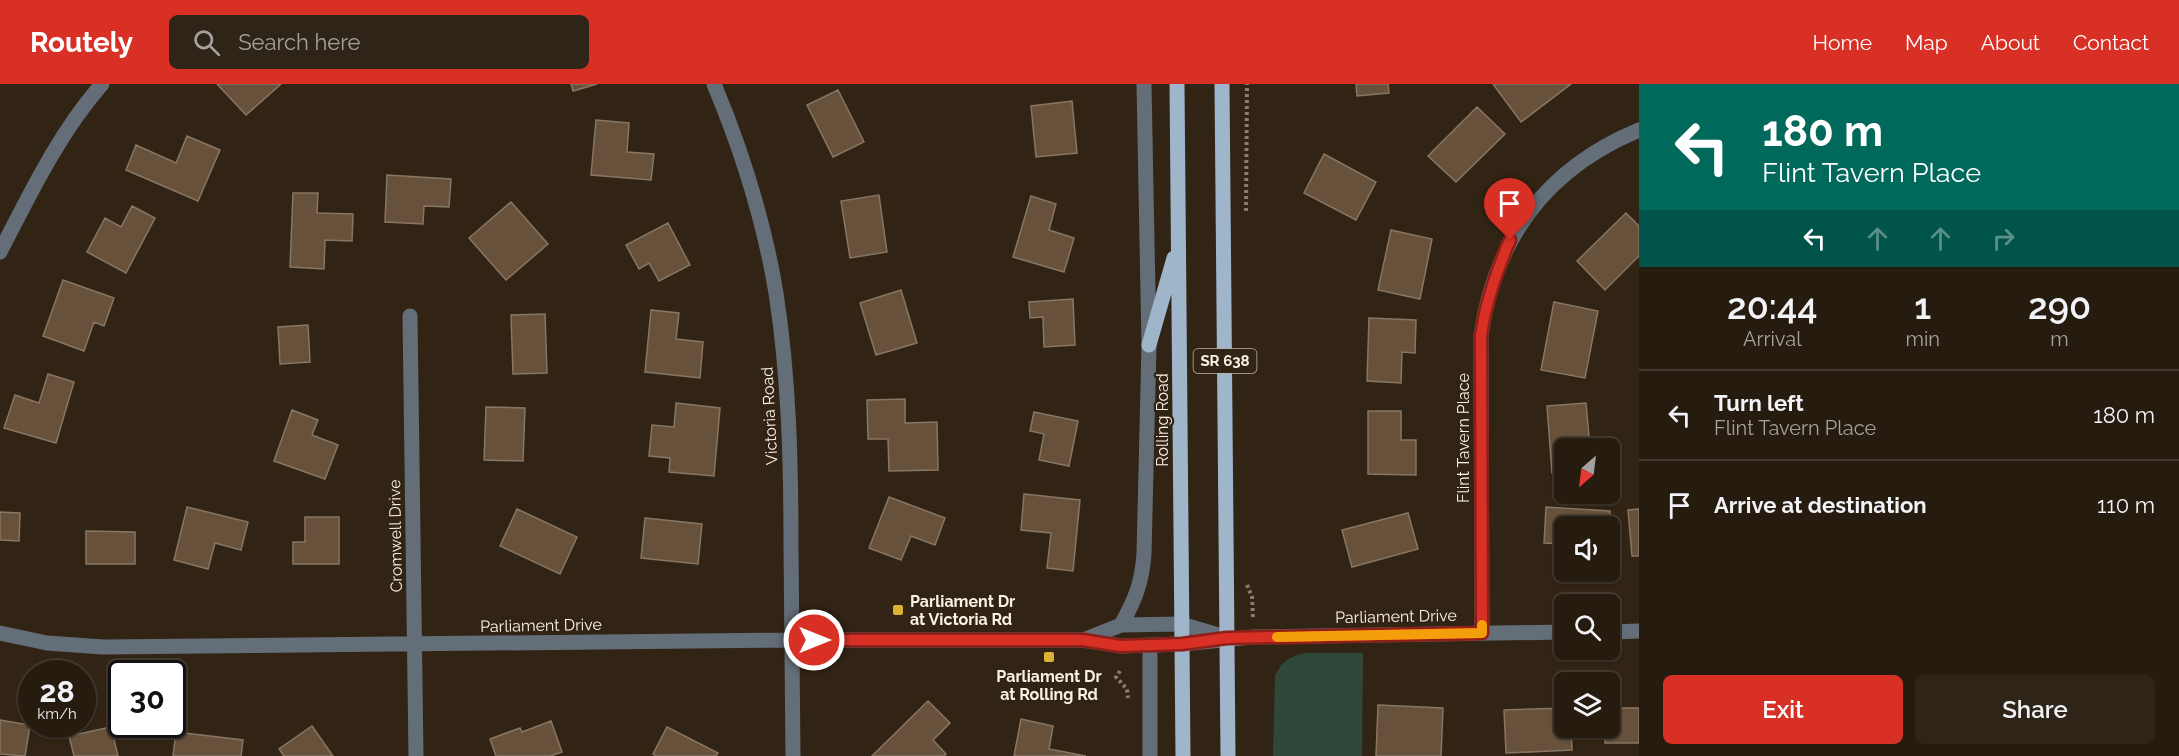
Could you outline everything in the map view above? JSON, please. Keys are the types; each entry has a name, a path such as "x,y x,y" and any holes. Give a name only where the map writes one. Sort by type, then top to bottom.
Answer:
{"main road":[{"name":"Rolling Road","path":"1177,84 1183,756"},
{"name":"SR 638","path":"1222,84 1228,756"},
{"path":"1149,345 1178,240"}],"street":[{"path":"2,242 50,158 102,84"},
{"name":"Victoria Road","path":"714,84 730,122 750,183 773,280 782,337 791,447 793,756"},
{"name":"Rolling Road","path":"1121,625 1138,591 1143,575 1149,345 1144,84"},
{"name":"Flint Tavern Place","path":"1482,633 1480,355 1485,310 1494,276 1510,240 1533,206 1557,180 1599,149 1639,130"},
{"name":"Cromwell Drive","path":"410,316 416,756"},
{"name":"Parliament Drive","path":"1083,640 1121,625 1181,624 1227,638"},
{"path":"1620,632 1639,631"},
{"name":"Parliament Drive","path":"0,633 47,643 103,647 792,640 1083,640 1120,646 1182,644 1227,638 1554,632"},
{"path":"1150,645 1150,756"}],"path":[{"path":"1120,671 1116,677 1126,689 1128,709"}],"green space":[{"path":"1306,653 1363,653 1362,756 1273,756 1275,676 1287,660"}],"building":[{"path":"217,84 281,84 246,115"},
{"path":"571,84 597,84 573,91"},
{"path":"1356,84 1388,84 1389,93 1357,96"},
{"path":"1493,84 1571,84 1521,122"},
{"path":"838,90 864,142 833,157 807,105"},
{"path":"1072,101 1077,153 1036,157 1031,106"},
{"path":"1477,107 1505,134 1456,182 1428,156"},
{"path":"596,120 629,123 627,152 654,154 651,180 591,175"},
{"path":"187,136 220,150 198,201 126,170 136,145 176,163"},
{"path":"1324,154 1376,182 1356,220 1304,193"},
{"path":"387,175 451,179 449,207 424,206 423,224 385,222"},
{"path":"293,193 318,193 317,213 353,214 352,241 325,240 324,269 290,267"},
{"path":"879,195 887,252 850,258 841,201"},
{"path":"1031,196 1056,204 1049,230 1074,238 1064,272 1013,257"},
{"path":"511,202 548,244 506,280 469,238"},
{"path":"132,206 155,218 126,273 87,252 105,218 121,227"},
{"path":"1626,213 1639,226 1639,256 1605,290 1577,261"},
{"path":"668,223 690,265 659,281 649,263 639,269 626,245"},
{"path":"1391,230 1432,239 1420,299 1378,290"},
{"path":"63,280 114,298 104,326 94,322 84,351 43,336"},
{"path":"901,290 917,343 876,355 860,303"},
{"path":"1073,299 1075,345 1044,347 1043,317 1030,318 1029,302"},
{"path":"1554,302 1598,311 1585,378 1541,370"},
{"path":"651,310 679,313 676,339 703,342 700,378 645,372"},
{"path":"545,314 547,373 513,374 511,315"},
{"path":"1369,318 1416,320 1415,353 1402,352 1401,383 1367,381"},
{"path":"308,325 310,362 280,364 278,327"},
{"path":"48,374 74,382 56,443 4,428 15,395 39,403"},
{"path":"905,399 905,423 937,422 938,470 889,471 888,439 868,439 867,400"},
{"path":"676,403 720,408 714,476 669,472 670,458 649,456 652,425 674,427"},
{"path":"1586,403 1589,438 1554,438 1554,473 1552,473 1547,406"},
{"path":"486,407 525,408 523,461 484,460"},
{"path":"292,410 318,420 312,435 338,445 325,479 274,461"},
{"path":"1368,411 1401,411 1401,440 1416,440 1416,475 1368,474"},
{"path":"1034,412 1078,421 1069,466 1039,460 1044,434 1030,431"},
{"path":"1024,494 1080,500 1073,571 1047,568 1051,533 1021,530"},
{"path":"889,497 945,518 935,545 911,536 901,560 869,548"},
{"path":"187,507 248,522 241,550 215,543 208,569 174,560"},
{"path":"1546,507 1610,511 1610,516 1554,516 1554,544 1544,543"},
{"path":"517,509 577,537 560,574 500,546"},
{"path":"1639,509 1639,556 1632,556 1628,510"},
{"path":"0,512 20,513 19,541 0,540"},
{"path":"1408,513 1418,549 1352,567 1342,530"},
{"path":"305,517 339,517 339,564 293,564 293,542 305,542"},
{"path":"645,518 702,524 698,564 641,558"},
{"path":"86,531 135,532 135,564 86,564"},
{"path":"928,701 950,723 933,740 946,754 944,756 872,756"},
{"path":"1378,705 1443,708 1441,756 1376,756"},
{"path":"1554,708 1554,738 1571,738 1572,750 1506,753 1504,710"},
{"path":"1620,708 1639,708 1639,743 1605,743 1605,738 1620,738"},
{"path":"1021,719 1053,726 1049,749 1086,756 1014,756"},
{"path":"0,720 18,723 18,738 28,738 25,756 0,754"},
{"path":"551,721 562,752 550,756 496,756 490,739 520,728 522,732"},
{"path":"312,726 333,756 284,756 279,749"},
{"path":"667,727 718,753 716,756 656,756 653,754"},
{"path":"108,728 108,738 114,738 118,756 74,756 70,738 96,738 96,730"},
{"path":"186,733 243,740 241,756 173,756 175,738 186,738"}],"slow traffic":[{"path":"1277,637 1482,633 1482,625"}],"place":[{"name":"Parliament Dr at Victoria Rd","path":"898,610"},
{"name":"Parliament Dr at Rolling Rd","path":"1049,657"}],"route":[{"path":"814,640 1083,640 1120,646 1182,644 1227,638 1482,633 1481,335 1494,276 1510,240"}]}
